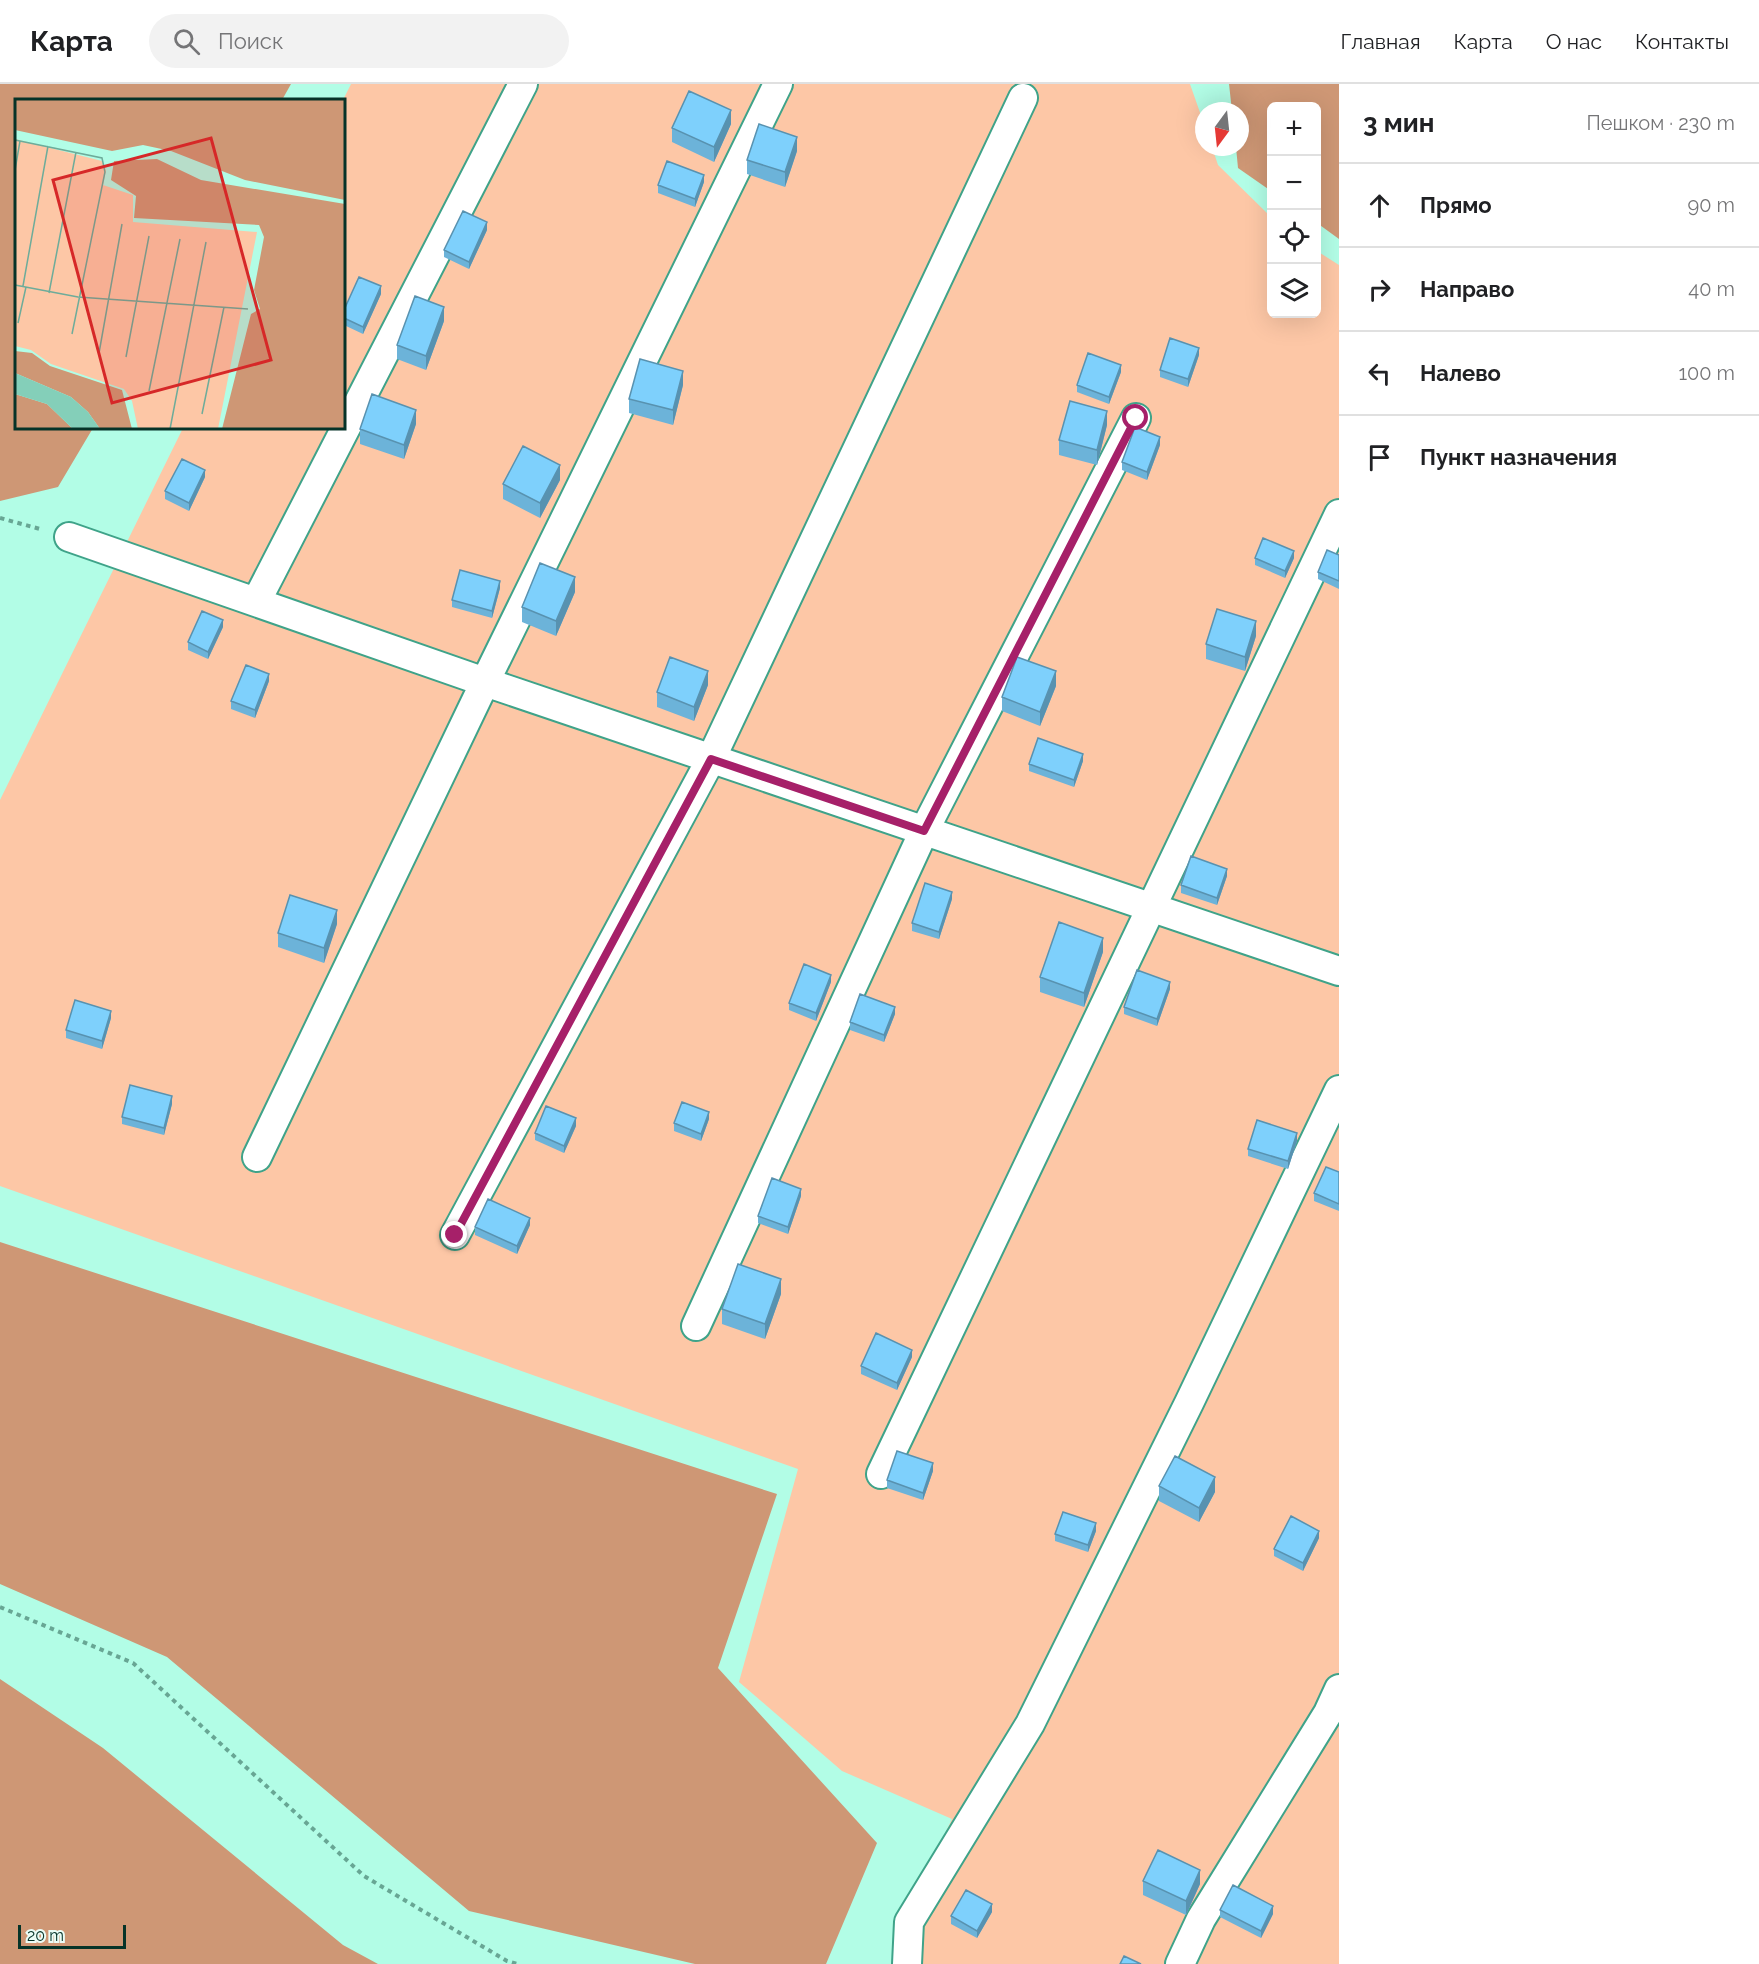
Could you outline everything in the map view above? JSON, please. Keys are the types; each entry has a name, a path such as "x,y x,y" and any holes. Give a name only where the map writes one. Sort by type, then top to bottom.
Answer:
{"street":[{"path":"256,602 523,84"},
{"path":"257,1157 485,682 778,84"},
{"path":"455,1235 711,759 1023,98"},
{"path":"696,1326 924,831 1136,418"},
{"path":"881,1474 1339,514"},
{"path":"69,537 485,682 1339,971"},
{"path":"907,1964 909,1922 1030,1724 1189,1403 1339,1090"},
{"path":"1180,1964 1201,1919 1328,1713 1339,1689"}],"path":[{"path":"0,518 69,537"},
{"path":"0,1607 133,1664 364,1876 507,1961 517,1964"}],"shaded area":[{"path":"0,84 291,84 283,99 15,99 15,429 92,429 58,487 0,501"},
{"path":"351,84 1190,84 1196,102 1195,156 1215,156 1218,165 1267,213 1267,318 1321,318 1321,254 1339,265 1339,1964 901,1964 896,1937 952,1819 842,1771 739,1682 798,1469 0,1186 0,800 183,429 345,429 345,99"},
{"path":"1229,84 1339,84 1339,239 1321,226 1321,102 1267,102 1267,188 1238,168 1237,156 1249,156 1249,102 1231,102"},
{"path":"0,1242 777,1494 718,1668 877,1843 826,1964 695,1964 469,1911 167,1657 0,1584"},
{"path":"0,1679 103,1748 343,1945 378,1964 0,1964"}],"building":[{"path":"689,91 731,110 714,147 672,128"},
{"path":"759,124 797,137 785,172 747,160"},
{"path":"667,161 704,175 695,199 658,185"},
{"path":"463,211 487,222 469,262 444,250"},
{"path":"359,277 381,286 363,327 345,318 345,308"},
{"path":"415,296 444,307 426,356 397,345"},
{"path":"1170,338 1199,348 1188,379 1160,370"},
{"path":"1088,353 1121,365 1109,397 1077,385"},
{"path":"640,359 683,371 673,410 629,399"},
{"path":"372,394 416,410 404,445 360,429"},
{"path":"1070,401 1107,411 1097,450 1059,440"},
{"path":"1135,427 1160,437 1147,472 1122,462"},
{"path":"523,446 560,465 540,503 503,484"},
{"path":"182,459 205,470 189,503 165,491"},
{"path":"1263,538 1294,551 1285,571 1255,558"},
{"path":"1327,550 1339,555 1339,581 1318,572"},
{"path":"540,563 575,577 556,621 522,607"},
{"path":"460,570 500,581 492,611 452,600"},
{"path":"1217,609 1256,621 1245,657 1206,644"},
{"path":"202,611 223,620 208,652 188,642"},
{"path":"670,657 708,671 694,707 657,692"},
{"path":"1017,657 1056,671 1040,712 1002,697"},
{"path":"246,665 269,674 255,710 231,701"},
{"path":"1038,738 1083,754 1074,780 1029,764"},
{"path":"1191,856 1227,869 1217,898 1181,885"},
{"path":"925,883 952,892 939,932 912,923"},
{"path":"290,895 337,910 324,948 278,933"},
{"path":"1059,922 1103,938 1084,993 1040,977"},
{"path":"804,964 831,975 816,1013 789,1003"},
{"path":"1137,970 1170,982 1157,1019 1124,1007"},
{"path":"860,994 895,1007 884,1035 850,1022"},
{"path":"75,1000 111,1011 102,1041 66,1030"},
{"path":"130,1085 172,1096 164,1128 122,1117"},
{"path":"682,1102 709,1112 701,1134 674,1123"},
{"path":"546,1106 576,1118 564,1146 535,1133"},
{"path":"1257,1120 1297,1133 1288,1161 1248,1149"},
{"path":"1326,1167 1339,1172 1339,1204 1314,1193"},
{"path":"772,1178 801,1189 788,1227 758,1216"},
{"path":"488,1199 530,1218 517,1246 475,1227"},
{"path":"738,1264 781,1279 765,1324 722,1309"},
{"path":"876,1333 912,1350 897,1383 861,1366"},
{"path":"897,1451 933,1463 923,1493 887,1480"},
{"path":"1175,1456 1215,1477 1199,1508 1159,1486"},
{"path":"1063,1512 1096,1523 1088,1545 1055,1534"},
{"path":"1291,1516 1319,1531 1303,1563 1274,1549"},
{"path":"1158,1850 1200,1870 1186,1901 1143,1881"},
{"path":"1233,1885 1273,1906 1261,1931 1220,1910"},
{"path":"966,1890 992,1904 977,1931 951,1916"},
{"path":"1124,1956 1141,1964 1120,1964"}],"route":[{"path":"455,1235 711,759 924,831 1136,418"}]}
